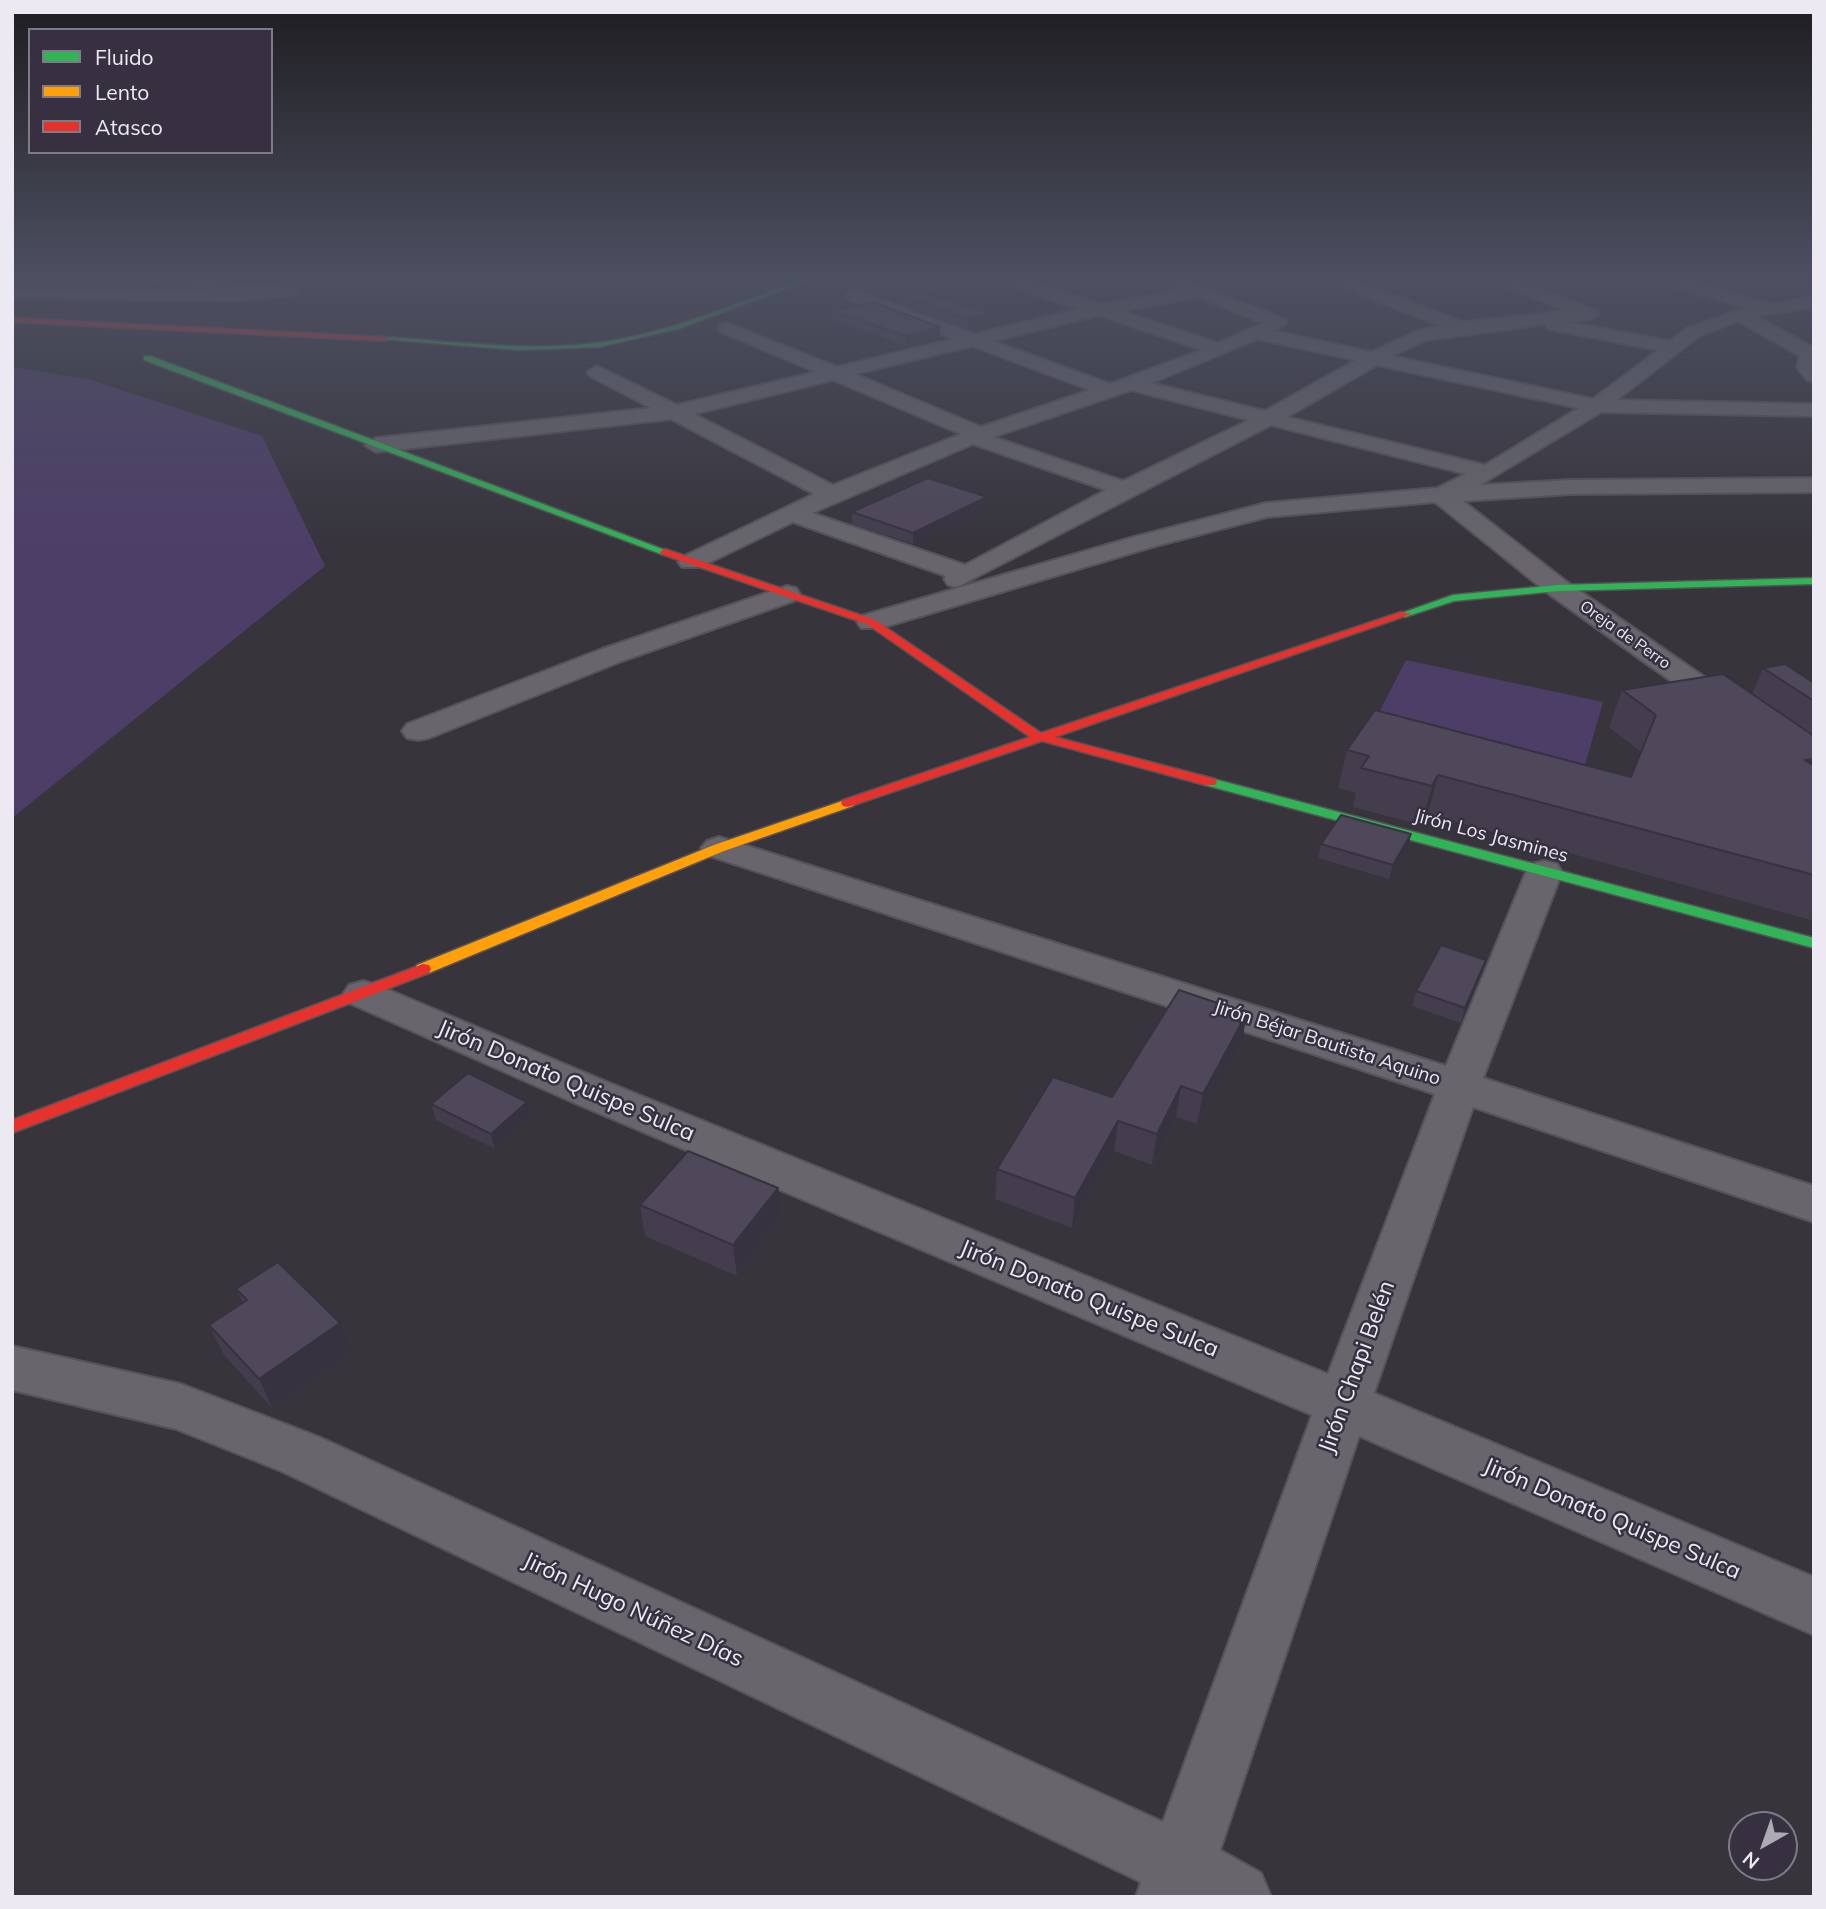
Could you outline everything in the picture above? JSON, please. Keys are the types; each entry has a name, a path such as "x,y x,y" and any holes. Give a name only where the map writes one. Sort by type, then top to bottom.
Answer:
{"main road":[{"name":"Jirón Los Jasmines","path":"179,370 691,562 870,622 1037,736 1814,943"},
{"path":"12,1127 363,994 719,848 1037,736 1453,598 1558,589 1814,581"}],"street":[{"path":"831,370 976,436 1125,489"},
{"path":"376,445 675,412 850,370"},
{"path":"1068,370 1120,388 1269,418 1488,473"},
{"path":"691,562 832,494 976,436 1168,370"},
{"path":"870,622 1087,513 1125,489 1269,418 1356,370"},
{"path":"1433,370 1597,406 1814,410"},
{"path":"1441,495 1488,473 1597,406 1644,370"},
{"path":"597,372 832,494"},
{"path":"870,622 1143,542 1266,510 1570,487 1814,485"},
{"name":"Oreja de Perro","path":"1441,495 1558,589 1814,768"},
{"path":"792,514 967,574"},
{"path":"418,731 612,655 786,594"},
{"name":"Jirón Béjar Bautista Aquino","path":"719,848 1459,1086 1814,1204"},
{"name":"Jirón Chapi Belén","path":"1196,1887 1343,1404 1459,1086 1544,872"},
{"name":"Jirón Donato Quispe Sulca","path":"363,994 605,1098 1343,1404 1814,1606"},
{"name":"Jirón Hugo Núñez Días","path":"12,1368 181,1407 300,1454 1196,1887"}],"shaded area":[{"path":"12,370 31,370 91,380 262,436 325,566 12,818"},
{"path":"1406,660 1603,702 1579,786 1367,736"}],"building":[{"path":"928,478 987,497 913,533 852,512"},
{"path":"1785,664 1814,683 1814,701 1763,668"},
{"path":"1723,674 1814,736 1814,759 1805,760 1814,766 1814,875 1438,775 1432,786 1361,768 1369,756 1347,750 1375,710 1631,777 1656,715 1622,690"},
{"path":"1341,815 1411,834 1393,865 1321,844"},
{"path":"1441,945 1486,960 1465,1008 1416,991"},
{"path":"1179,990 1247,1013 1203,1094 1181,1086 1157,1134 1118,1121 1075,1198 997,1169 1053,1077 1112,1097"},
{"path":"468,1073 527,1102 491,1134 431,1104"},
{"path":"688,1151 778,1188 733,1245 640,1205"},
{"path":"278,1262 340,1323 259,1379 209,1325 247,1300 236,1289"}],"traffic: fast":[{"path":"179,370 665,552"},
{"path":"1405,614 1453,598 1558,588 1814,581"},
{"path":"1210,782 1814,943"}],"traffic: slow":[{"path":"423,969 719,848 848,803"}],"traffic: jam":[{"path":"665,552 871,622 1037,736 1210,782"},
{"path":"848,803 1405,614"},
{"path":"12,1127 423,969"}]}
